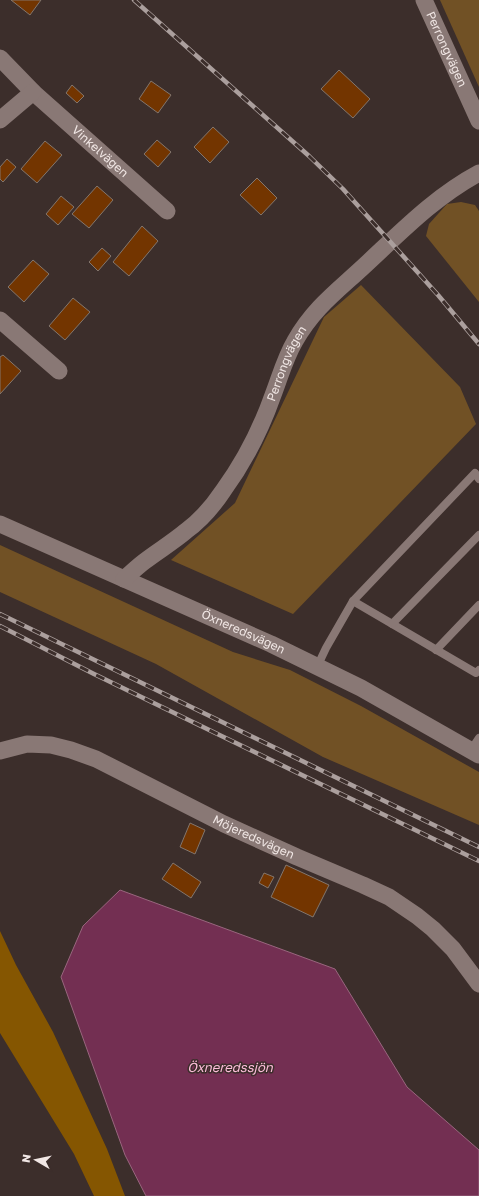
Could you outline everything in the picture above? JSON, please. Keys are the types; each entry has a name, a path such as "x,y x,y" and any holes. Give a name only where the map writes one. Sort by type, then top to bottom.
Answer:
{"street":[{"name":"Perrongvägen","path":"424,0 479,121"},
{"name":"Vinkelvägen","path":"0,58 32,92 167,211"},
{"path":"0,120 32,92"},
{"name":"Perrongvägen","path":"124,579 187,530 209,510 223,491 239,468 254,442 294,342 306,322 321,305 440,197 479,172"},
{"path":"0,320 59,371"},
{"name":"Öxneredsvägen","path":"0,524 271,644 361,688 476,748"},
{"name":"Möjeredsvägen","path":"0,751 27,744 51,745 96,759 232,828 388,897 433,928 453,949 479,984"}],"lane":[{"path":"317,667 353,600 475,473 479,479"},
{"path":"392,624 479,535"},
{"path":"353,600 476,673 479,670"},
{"path":"436,650 479,605"}],"shaded area":[{"path":"440,0 479,0 479,87"},
{"path":"461,202 475,205 479,211 479,302 426,236 429,224 447,204"},
{"path":"361,285 460,387 476,424 293,614 171,560 235,503 324,317"},
{"path":"0,545 233,652 290,670 361,706 479,772 479,825 323,757 156,664 0,592"},
{"path":"0,931 16,965 53,1032 107,1149 125,1196 94,1196 74,1154 0,1033"}],"water":[{"name":"Öxneredssjön","path":"120,890 335,969 407,1087 479,1150 479,1196 146,1196 125,1155 61,977 83,926"}],"building":[{"path":"11,0 41,0 30,15"},
{"path":"339,70 370,99 353,118 321,89"},
{"path":"151,81 171,95 158,113 139,99"},
{"path":"72,85 84,96 77,103 66,93"},
{"path":"213,127 229,142 210,163 194,147"},
{"path":"157,140 171,152 158,167 144,154"},
{"path":"45,141 62,155 37,183 21,169"},
{"path":"7,159 16,167 3,182 0,179 0,167"},
{"path":"257,178 277,198 261,215 240,195"},
{"path":"97,186 113,200 89,228 72,214"},
{"path":"61,196 74,207 58,225 46,214"},
{"path":"142,226 158,241 129,276 113,262"},
{"path":"102,248 111,256 98,271 89,262"},
{"path":"33,260 49,274 24,302 8,287"},
{"path":"73,298 90,312 65,340 49,326"},
{"path":"3,355 21,371 0,394 0,357"},
{"path":"190,823 205,830 195,854 180,847"},
{"path":"173,863 201,882 191,898 162,879"},
{"path":"286,865 329,885 313,917 271,897"},
{"path":"264,873 274,877 268,888 259,883"}],"railway":[{"path":"134,0 309,156 343,189 438,295 479,344"},
{"path":"0,614 479,847"},
{"path":"0,626 94,674 479,861"}]}
